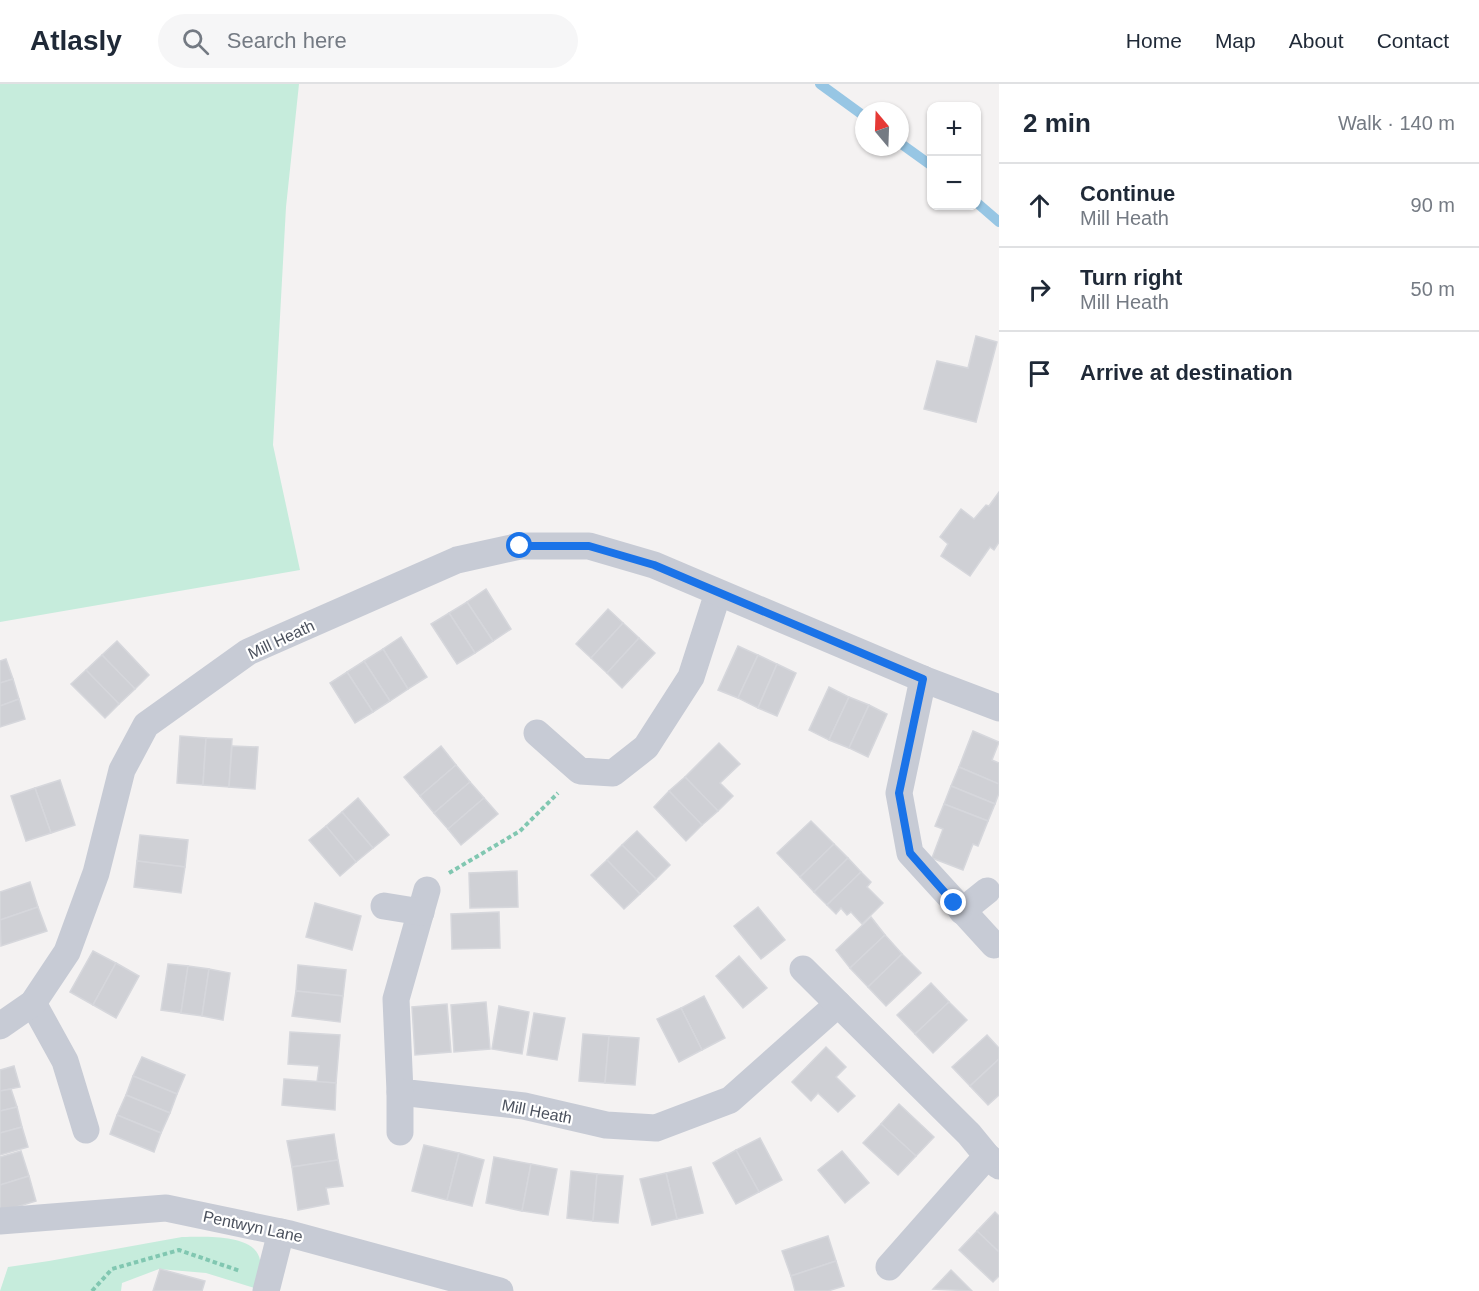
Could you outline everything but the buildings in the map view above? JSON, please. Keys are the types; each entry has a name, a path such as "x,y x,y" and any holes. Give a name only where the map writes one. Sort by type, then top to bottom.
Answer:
{"street":[{"name":"Mill Heath","path":"0,1026 33,1003 67,952 96,873 122,770 147,726 248,652 457,560 520,546 589,546 654,565 923,679 999,708"},
{"path":"537,733 580,771 613,773 646,747 691,677 718,593"},
{"path":"923,679 899,793 910,853 994,945"},
{"path":"962,911 987,891"},
{"path":"384,906 424,901 396,999 400,1132"},
{"path":"803,969 969,1134 993,1161 889,1267"},
{"path":"33,1003 65,1061 86,1130"},
{"name":"Mill Heath","path":"400,1092 524,1106 606,1125 656,1128 730,1100 838,1004"},
{"name":"Pentwyn Lane","path":"0,1221 166,1208 281,1232 500,1291"},
{"path":"267,1286 281,1232"}],"path":[{"path":"424,901 446,875 520,831 580,771"},
{"path":"92,1291 112,1269 179,1250 267,1286"}],"green space":[{"path":"0,84 299,84 286,207 273,445 300,570 0,622"},
{"path":"182,1237 227,1238 249,1245 256,1251 260,1260 258,1289 206,1273 159,1269 122,1283 121,1291 0,1291 8,1267"}],"waterway":[{"path":"820,84 855,109"},
{"path":"909,149 927,162"},
{"path":"981,206 999,222"}],"route":[{"path":"520,546 589,546 654,565 923,679 899,793 910,853 954,903"}]}
